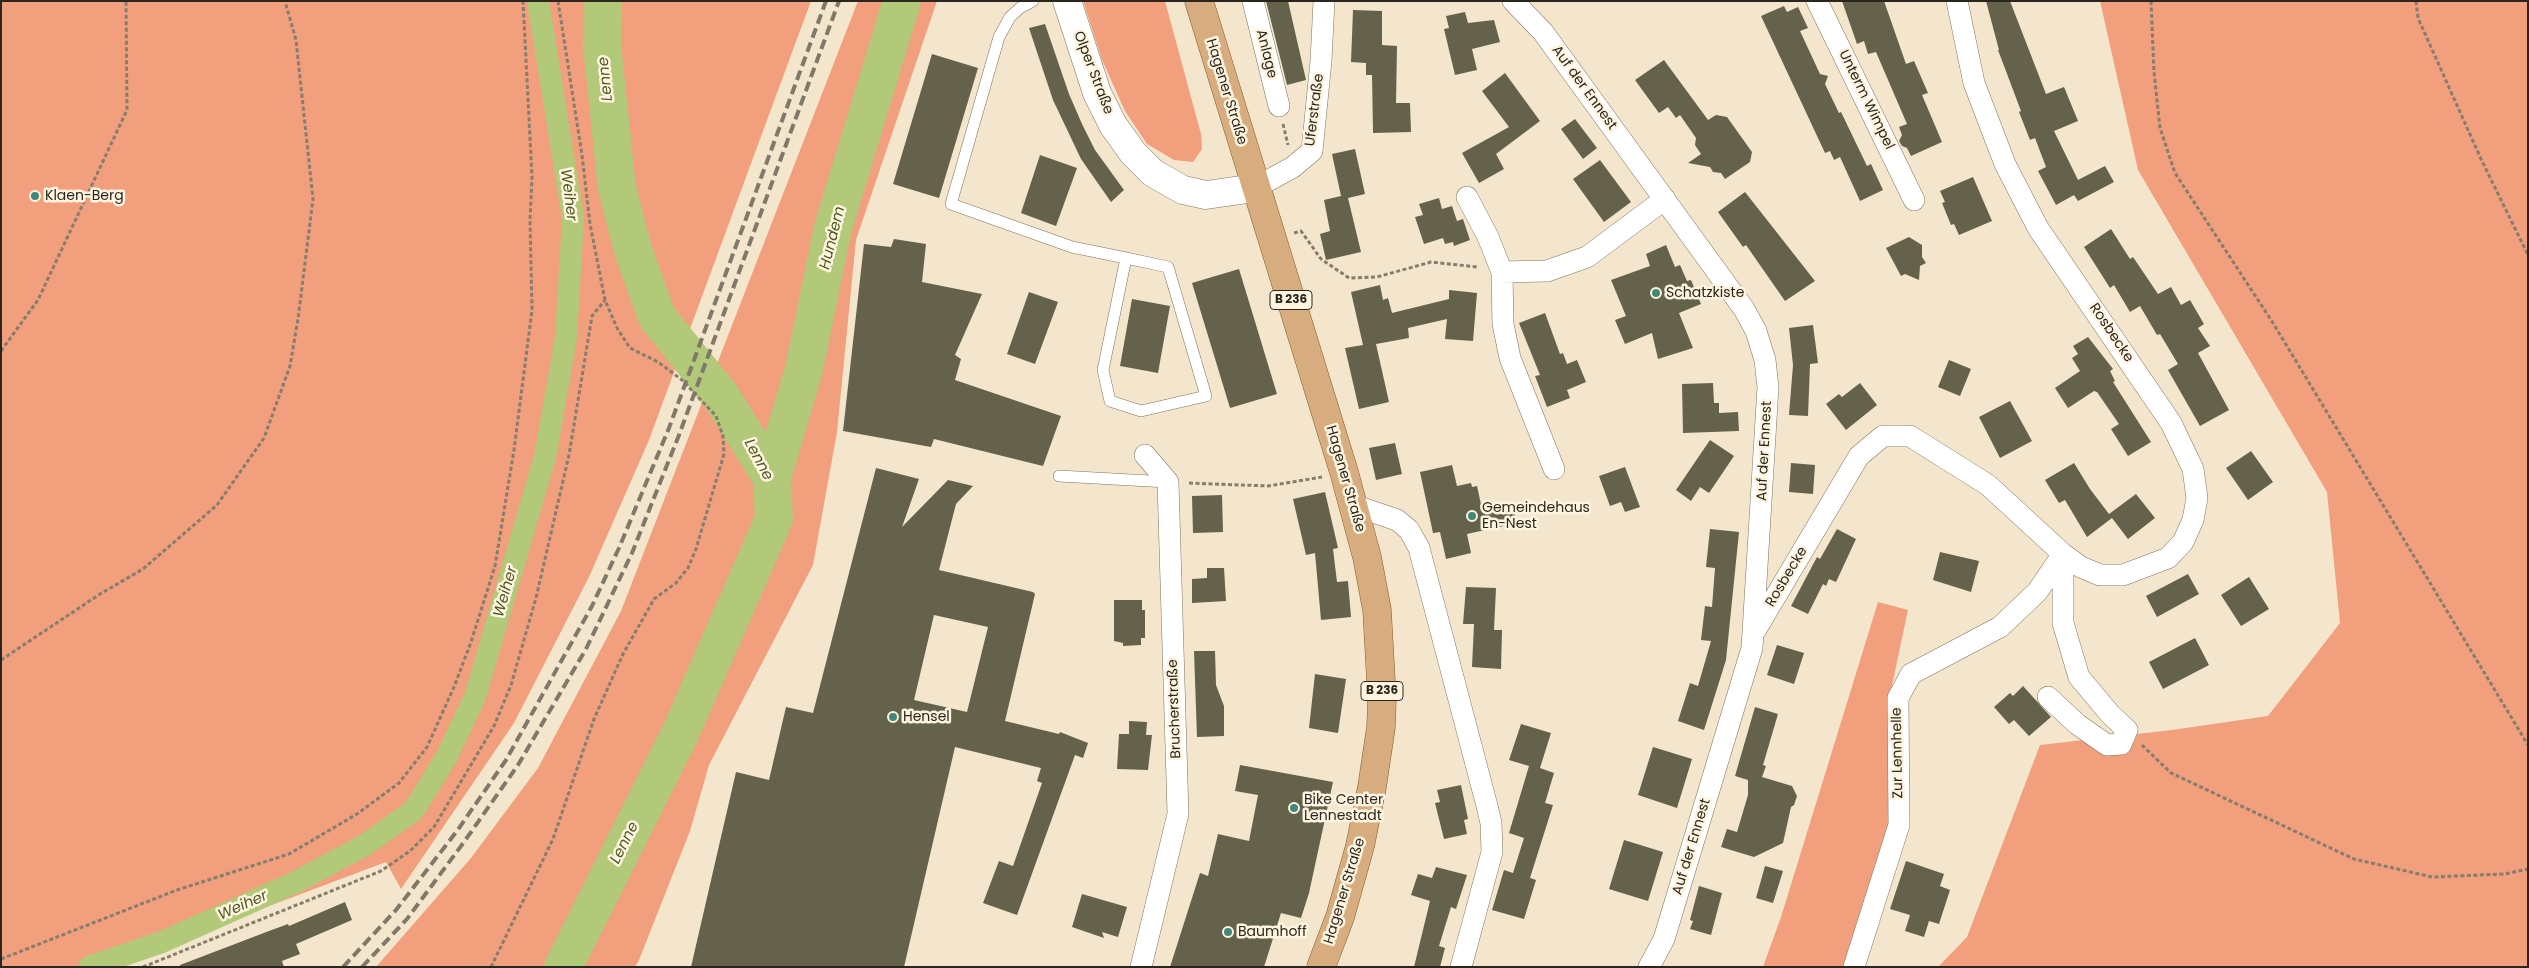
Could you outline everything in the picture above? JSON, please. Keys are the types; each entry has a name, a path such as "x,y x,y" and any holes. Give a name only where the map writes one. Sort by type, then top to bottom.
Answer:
{"main road":[{"name":"Olper Straße","path":"1068,1 1097,93 1113,125 1133,153 1153,173 1182,190 1206,195 1256,188"},
{"name":"Hagener Straße","path":"1199,1 1344,472 1367,558 1377,610 1382,669 1381,727 1360,846 1340,917 1321,967"}],"street":[{"name":"Anlage","path":"1253,1 1279,106"},
{"name":"Uferstraße","path":"1256,188 1307,157 1314,143 1324,1"},
{"name":"Auf der Ennest","path":"1513,1 1543,32 1744,309 1756,331 1765,360 1768,387 1755,631 1749,664 1664,938 1650,967"},
{"name":"Unterm Wimpel","path":"1818,1 1914,200"},
{"name":"Rosbecke","path":"1755,631 1859,456 1883,436 1910,436 1988,485 2063,554 2081,567 2100,575 2123,575 2168,558 2183,542 2193,520 2197,498 2193,469 2171,423 2038,228 2005,164 1974,83 1957,1"},
{"path":"1468,197 1488,237 1502,272 1502,324 1510,358 1554,470"},
{"path":"1502,272 1547,272 1587,257 1666,199"},
{"path":"1144,455 1168,482"},
{"name":"Brucherstraße","path":"1141,967 1178,814 1168,482"},
{"path":"1353,505 1397,520 1409,530 1420,548 1488,806 1491,823 1492,852 1461,967"},
{"path":"2048,697 2077,724 2107,745 2120,744 2127,730 2110,714 2079,677 2062,623 2063,554"},
{"name":"Zur Lennhelle","path":"1854,967 1899,825 1898,698 1911,674 2000,627 2038,592 2063,554"}],"lane":[{"path":"1034,1 1020,8 1010,17 999,37 951,204 1072,247 1126,258 1168,267 1206,396 1141,411 1110,401 1103,370 1126,258"},
{"path":"1058,476 1168,482"}],"path":[{"path":"1,351 38,300 127,110 126,1"},
{"path":"1,660 100,594 143,569 217,505 264,438 290,366 298,319 313,199 296,40 285,1"},
{"path":"1,959 177,890 289,854 357,814 399,783 427,747 454,687 471,642 495,566 514,450 531,319 530,220 532,177 523,1"},
{"path":"491,967 553,839 594,719 623,654 654,599 676,582 688,568 696,549 724,454 720,425 716,416 682,380 658,362 630,348 617,328 605,300 591,232 582,155 558,1"},
{"path":"2151,1 2154,72 2160,128 2175,173 2273,323 2528,745"},
{"path":"2416,1 2418,18 2461,115 2528,255"},
{"path":"1279,106 1293,167"},
{"path":"1272,237 1301,231 1321,259 1349,278 1377,276 1431,262 1502,272"},
{"path":"143,967 381,871 410,851 434,827 494,726 511,685 536,598 569,455 592,316 605,300"},
{"path":"1168,482 1268,486 1290,484 1344,472"},
{"path":"2127,730 2171,773 2354,859 2432,877 2505,874 2528,868"}],"shaded area":[{"path":"1,1 811,1 649,440 589,577 514,723 401,889 386,862 107,967 1,967"},
{"path":"858,1 937,1 856,240 837,432 813,565 709,765 690,831 639,960 635,967 376,967 471,858 538,768 621,611"},
{"path":"1083,1 1165,1 1201,134 1202,149 1193,162 1174,160 1147,144 1125,111 1102,60"},
{"path":"2100,1 2528,1 2528,967 1938,967 1967,937 2040,745 2172,730 2268,716 2340,623 2327,492 2138,170"},
{"path":"1878,602 1908,610 1890,695 1892,825 1843,967 1763,967 1781,917"}],"building":[{"path":"1266,1 1288,1 1306,80 1287,85"},
{"path":"1842,1 1884,1 1906,64 1914,61 1928,93 1922,95 1942,142 1911,156 1907,148 1902,146 1899,141 1902,135 1899,127 1907,124 1876,52 1868,54 1864,41 1857,44"},
{"path":"1986,1 2010,1 2046,94 2064,87 2078,121 2054,131 2078,180 2105,166 2114,182 2078,201 2074,195 2056,205 2038,171 2046,167 2035,138 2030,140 2019,112 2021,111 1998,50"},
{"path":"1784,6 1787,12 1798,7 1808,28 1800,31 1820,74 1828,76 1825,84 1867,166 1871,164 1883,190 1860,201 1840,157 1834,160 1830,151 1825,153 1761,16"},
{"path":"1353,10 1382,11 1382,45 1397,46 1396,103 1410,103 1411,132 1373,133 1372,75 1366,75 1366,63 1351,62"},
{"path":"1465,12 1468,23 1494,20 1500,42 1472,49 1477,70 1455,75 1444,29 1449,28 1446,16"},
{"path":"1045,24 1069,94 1082,124 1095,150 1124,190 1111,202 1081,159 1053,100 1029,28"},
{"path":"932,54 978,68 939,198 893,184"},
{"path":"1664,60 1708,120 1716,115 1727,117 1752,152 1750,162 1725,179 1721,173 1713,172 1710,167 1688,163 1701,154 1695,145 1696,138 1680,115 1676,118 1668,107 1659,113 1635,80"},
{"path":"1505,73 1540,121 1496,154 1504,169 1479,183 1462,153 1509,127 1482,91"},
{"path":"1575,119 1597,148 1583,159 1561,129"},
{"path":"1355,149 1365,194 1348,198 1361,252 1326,260 1320,234 1330,231 1324,200 1341,196 1332,154"},
{"path":"1040,155 1077,168 1056,226 1021,213"},
{"path":"1600,160 1631,202 1604,222 1573,179"},
{"path":"1973,177 1992,221 1959,235 1954,224 1951,225 1942,203 1945,202 1940,191"},
{"path":"1745,192 1815,281 1785,301 1746,245 1743,247 1718,212"},
{"path":"1439,198 1442,209 1452,206 1457,221 1463,219 1470,240 1454,246 1453,242 1445,244 1443,238 1424,244 1415,217 1423,215 1419,204"},
{"path":"2111,229 2130,259 2133,257 2158,294 2171,287 2181,305 2190,300 2204,324 2198,328 2210,346 2198,353 2229,410 2200,426 2168,370 2178,364 2160,334 2157,335 2140,306 2130,312 2114,285 2110,288 2084,247"},
{"path":"1909,237 1922,245 1922,257 1926,263 1920,266 1919,280 1905,274 1901,276 1886,248"},
{"path":"894,239 926,244 922,282 982,294 955,355 961,359 955,380 1061,416 1043,466 934,439 931,447 843,431 864,244 891,247"},
{"name":"Schatzkiste","path":"1666,245 1675,267 1680,265 1687,281 1691,280 1701,304 1679,313 1693,348 1658,359 1652,333 1625,344 1615,320 1626,316 1611,280 1650,266 1646,254"},
{"path":"1239,269 1277,394 1230,408 1192,283"},
{"path":"1380,285 1383,300 1388,298 1392,313 1449,299 1449,290 1477,293 1473,341 1445,339 1447,319 1408,328 1409,338 1376,344 1389,402 1359,409 1345,348 1363,345 1351,292"},
{"path":"1029,292 1058,302 1035,364 1007,354"},
{"path":"1132,299 1170,306 1158,373 1120,366"},
{"path":"1545,313 1560,354 1563,353 1567,364 1577,360 1586,382 1567,390 1570,398 1547,407 1535,376 1540,375 1519,323"},
{"path":"1813,325 1818,363 1810,364 1808,416 1789,415 1793,365 1789,328"},
{"path":"2088,337 2113,369 2110,371 2115,381 2113,382 2151,442 2128,456 2111,429 2119,424 2097,392 2094,391 2068,408 2055,388 2080,371 2072,358 2078,354 2073,346"},
{"path":"1949,360 1971,369 1960,396 1938,387"},
{"path":"1713,383 1714,403 1719,403 1719,413 1738,412 1739,431 1683,433 1682,384"},
{"path":"1860,383 1877,405 1846,430 1826,404 1839,394 1842,397"},
{"path":"2010,401 2032,441 2000,458 1979,417"},
{"path":"1710,440 1734,456 1709,493 1700,487 1691,501 1676,490"},
{"path":"1395,443 1402,474 1376,480 1369,448"},
{"path":"2251,451 2273,482 2248,500 2226,468"},
{"path":"1791,463 1815,465 1813,494 1789,492"},
{"path":"2074,463 2090,489 2109,514 2136,494 2155,518 2128,539 2112,518 2087,537 2065,500 2059,503 2045,480"},
{"name":"Gemeindehaus En-Nest","path":"1452,465 1457,486 1471,483 1472,487 1477,486 1482,509 1512,503 1517,523 1467,534 1471,553 1446,559 1440,532 1433,533 1420,472"},
{"path":"1625,467 1640,507 1625,512 1621,502 1610,506 1599,476"},
{"name":"Hensel","path":"876,468 919,479 902,527 948,480 973,486 956,504 939,570 1035,594 1005,721 1059,734 1060,732 1088,743 1083,758 1075,755 1017,915 983,903 999,861 1013,866 1042,783 1037,781 1041,768 955,747 904,967 691,967 736,772 769,780 786,707 813,713","holes":["934,615 988,627 967,712 914,700"]},
{"path":"1325,492 1338,548 1333,549 1337,582 1348,581 1351,617 1321,620 1315,553 1306,555 1293,499"},
{"path":"1222,495 1223,532 1193,533 1192,496"},
{"path":"1710,529 1739,532 1726,660 1704,730 1678,721 1690,683 1698,686 1711,641 1701,640 1705,606 1712,607 1715,568 1706,567"},
{"path":"1837,529 1856,539 1836,582 1829,579 1826,586 1823,584 1808,614 1791,606 1817,557 1820,559"},
{"path":"1940,552 1979,561 1971,592 1933,580"},
{"path":"1207,568 1224,568 1226,601 1192,603 1192,579 1207,578"},
{"path":"2188,574 2199,594 2157,617 2146,596"},
{"path":"2249,577 2269,609 2241,626 2221,595"},
{"path":"1466,587 1496,588 1494,630 1502,630 1501,669 1472,667 1474,624 1463,624"},
{"path":"1114,600 1142,600 1142,610 1145,610 1145,638 1141,638 1141,645 1123,646 1123,643 1114,641"},
{"path":"2195,638 2209,665 2163,689 2149,662"},
{"path":"1777,645 1804,653 1794,684 1767,675"},
{"path":"1194,651 1215,651 1216,685 1224,706 1224,736 1197,737"},
{"path":"1315,674 1346,679 1338,733 1309,728"},
{"path":"2023,686 2051,717 2029,736 2014,720 2009,724 1994,707 2010,693 2013,696"},
{"path":"1755,707 1778,714 1763,765 1766,766 1762,777 1792,786 1797,796 1794,805 1791,807 1783,843 1754,857 1721,847 1727,829 1737,832 1748,795 1748,780 1735,776"},
{"path":"1129,721 1147,722 1146,735 1152,735 1148,770 1117,769 1119,734 1129,734"},
{"path":"1521,724 1551,733 1540,768 1554,773 1545,803 1553,805 1530,878 1536,880 1524,919 1492,910 1504,870 1513,873 1524,838 1509,833 1529,766 1509,760"},
{"path":"1653,747 1692,759 1677,808 1638,795"},
{"path":"1240,765 1333,782 1309,893 1301,918 1281,913 1264,967 1170,967 1200,873 1208,876 1218,834 1249,841 1258,795 1235,791"},
{"path":"1461,785 1468,819 1464,820 1467,834 1444,839 1435,803 1440,802 1437,790"},
{"path":"1624,840 1663,852 1648,901 1609,889"},
{"path":"1906,861 1944,874 1940,886 1950,890 1939,924 1929,921 1924,937 1905,931 1910,915 1890,909"},
{"path":"1765,866 1783,871 1773,903 1756,898"},
{"path":"1436,867 1467,875 1456,909 1451,907 1439,946 1445,948 1440,967 1414,967 1430,901 1411,895 1418,874 1432,878"},
{"path":"1699,886 1722,893 1711,935 1690,929 1693,921 1690,920"},
{"path":"1082,894 1127,907 1118,937 1102,932 1104,938 1072,927"},
{"path":"345,902 352,920 296,944 300,954 282,961 284,967 180,967 180,965 288,924 289,926"}],"waterway":[{"name":"Weiher","path":"89,967 162,942 296,882 365,845 414,810 446,758 475,697 545,457 566,338 573,218 538,1"},
{"name":"Lenne","path":"563,967 679,736 774,519 772,478 720,395 657,317 633,250 617,188 602,45 603,1"},
{"name":"Hundem","path":"772,478 804,369 833,228 902,1"}],"railway":[{"path":"343,967 396,910 457,831 506,760 592,606 619,548 669,428 826,1"},
{"path":"362,967 407,919 464,842 518,765 586,649 632,553 679,435 839,1"}],"place":[{"name":"Klaen-Berg","path":"35,196"},
{"name":"Schatzkiste","path":"1656,293"},
{"name":"Gemeindehaus En-Nest","path":"1472,516"},
{"name":"Hensel","path":"893,717"},
{"name":"Bike Center Lennestadt","path":"1294,808"},
{"name":"Baumhoff","path":"1228,932"}]}
